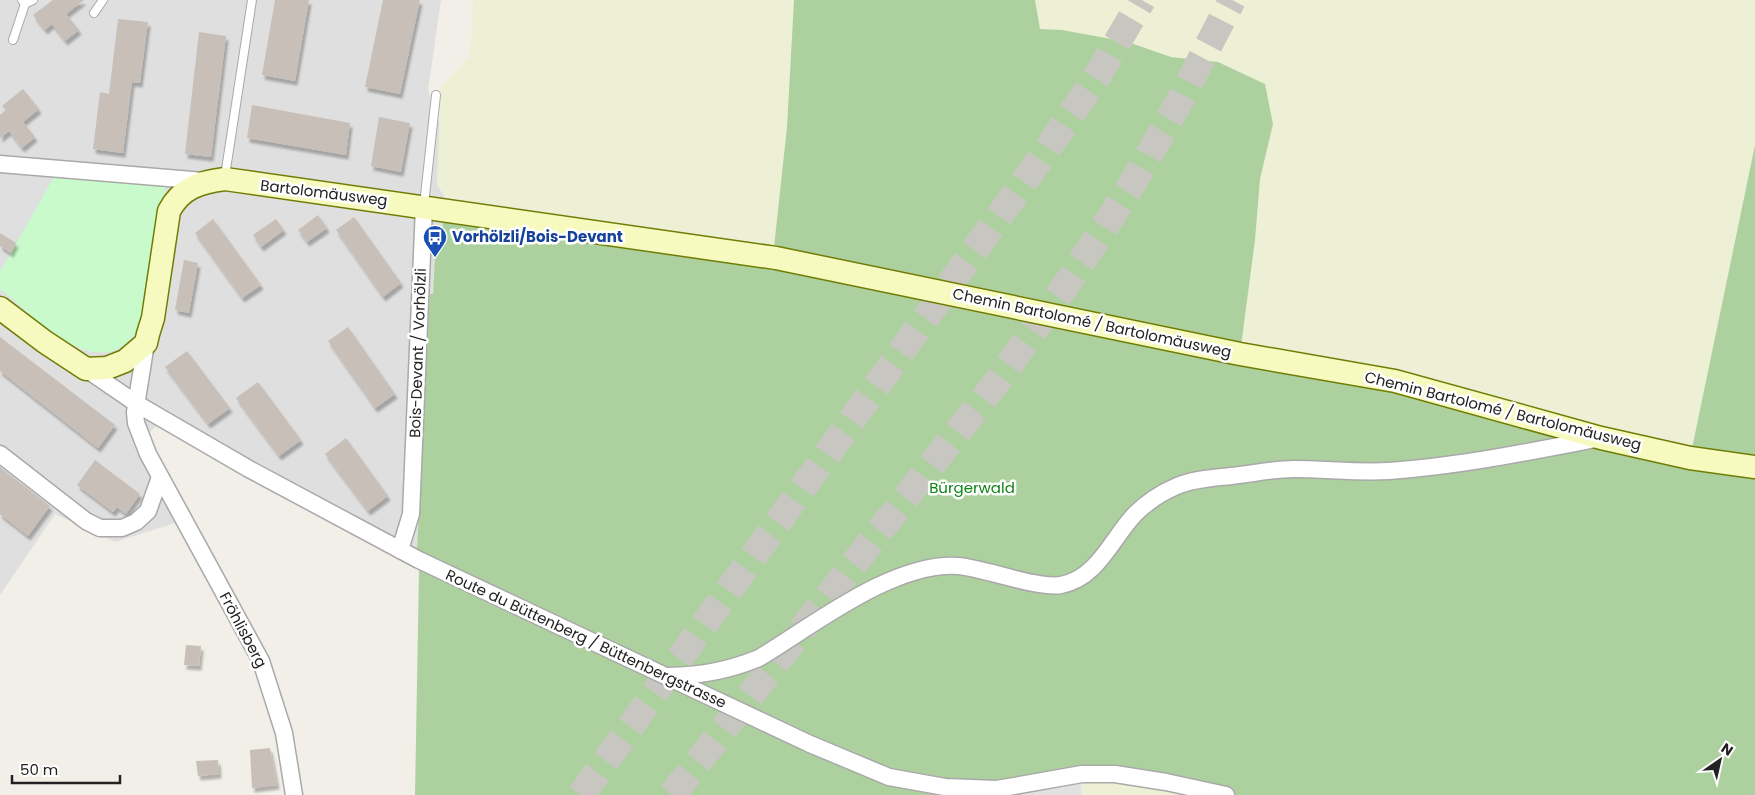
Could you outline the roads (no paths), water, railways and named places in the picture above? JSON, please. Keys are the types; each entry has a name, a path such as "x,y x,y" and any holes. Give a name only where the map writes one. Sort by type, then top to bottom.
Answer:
{"street":[{"path":"0,164 216,180"},
{"path":"137,404 146,343 153,318 169,212 183,192 216,180"},
{"name":"Bartolomäusweg","path":"216,180 424,207"},
{"name":"Chemin Bartolomé / Bartolomäusweg","path":"424,207 776,258 1240,354 1395,381 1601,438 1690,458 1755,467"},
{"name":"Bois-Devant / Vorhölzli","path":"400,550 411,514 424,207"},
{"name":"Route du Büttenberg / Büttenbergstrasse","path":"0,308 45,342 137,404 249,469 400,550 523,611 839,758 889,777 919,784 946,787 997,789 1096,773 1145,778 1182,790 1226,795"},
{"path":"86,368 116,366 135,354 146,343"},
{"name":"Fröhlisberg","path":"137,404 136,423 148,454 261,661 284,733 294,795"},
{"path":"662,676 696,676 750,662 876,588 904,574 931,567 956,566 983,569 1024,580 1061,585 1082,576 1099,562 1136,514 1156,498 1178,486 1204,479 1292,469 1358,472 1471,462 1601,438"},
{"path":"0,454 86,521 100,528 122,528 136,522 148,511 160,477"}],"lane":[{"path":"13,40 23,2 33,0"},
{"path":"94,13 103,0"},
{"path":"216,180 252,0"},
{"name":"Bois-Devant / Vorhölzli","path":"424,207 436,95"}],"tunnel":[{"path":"581,795 1041,158 1098,75 1142,0"},
{"path":"672,795 999,379 1073,275 1131,186 1178,104 1232,0"}],"place":[{"name":"Vorhölzli/Bois-Devant","path":"435,258"}],"park label":[{"name":"Bürgerwald","path":"972,488"}]}
